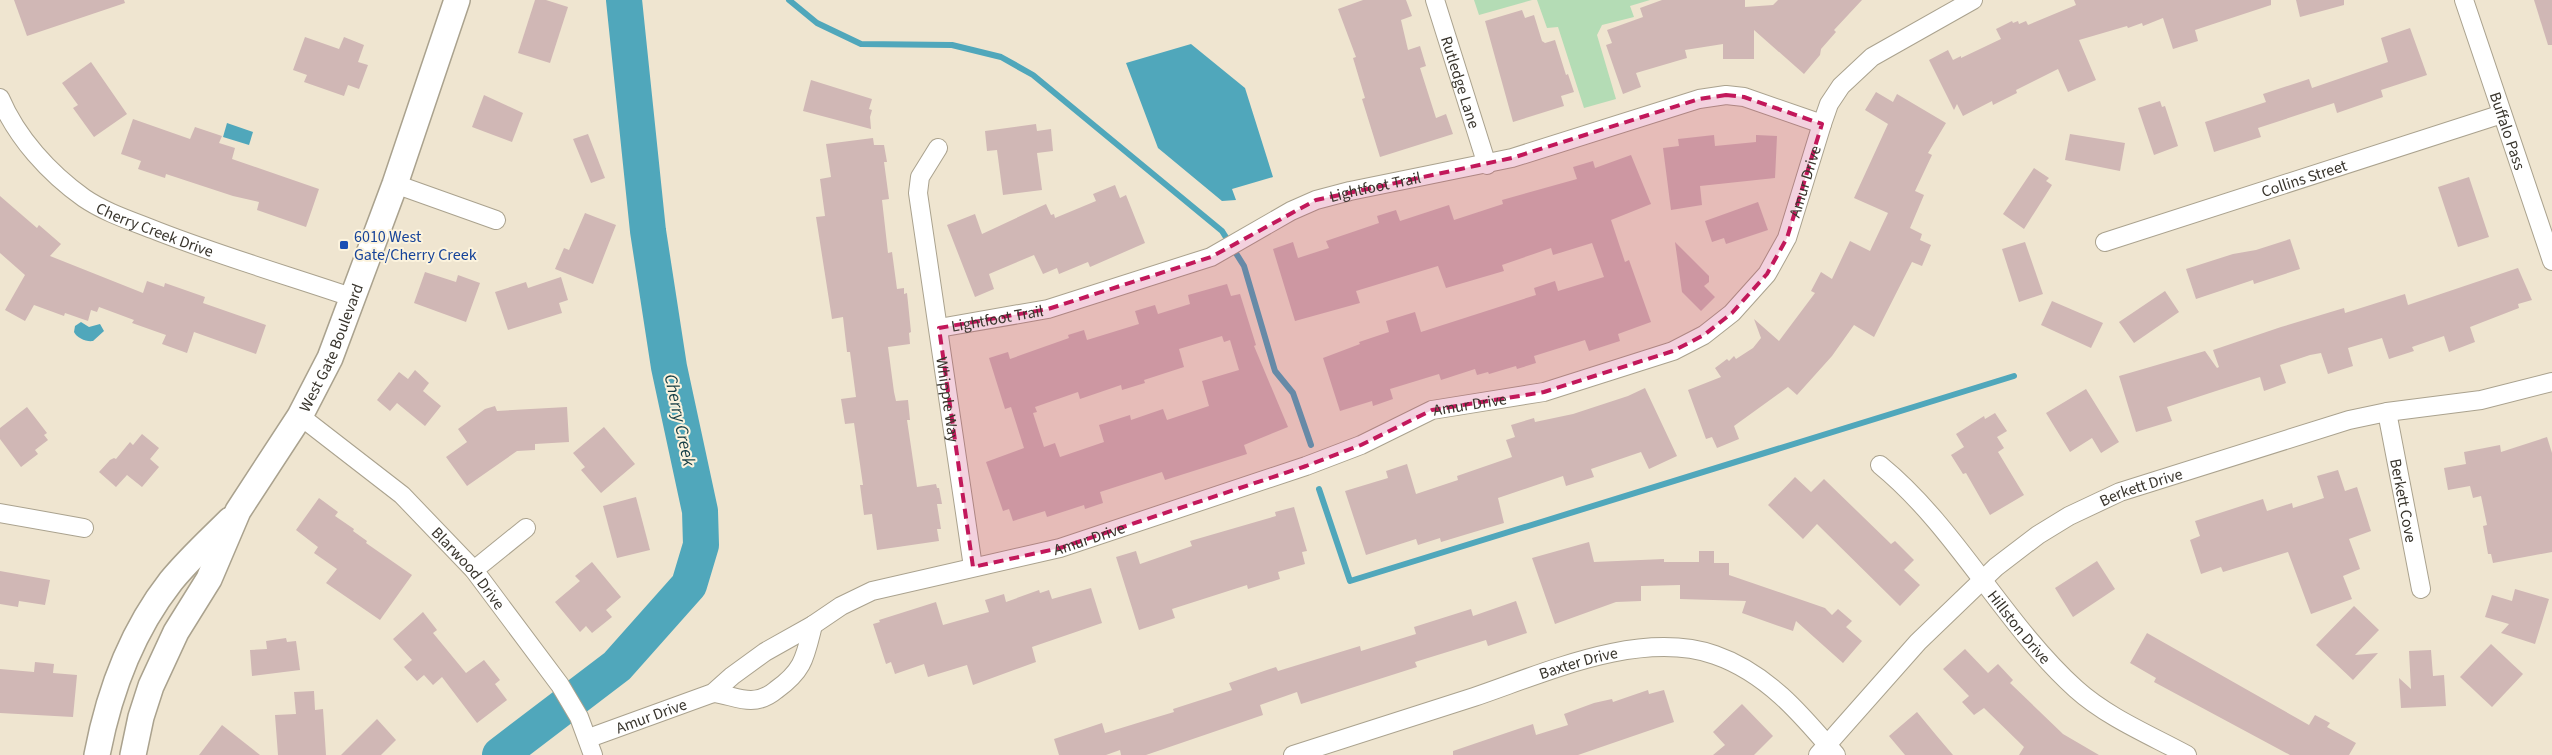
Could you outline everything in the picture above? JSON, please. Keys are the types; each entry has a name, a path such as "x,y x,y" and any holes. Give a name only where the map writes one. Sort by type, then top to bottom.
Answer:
{"main road":[{"name":"West Gate Boulevard","path":"133,755 141,717 151,686 176,632 209,579 238,511 300,416 330,358 395,184 457,0"},
{"name":"West Gate Boulevard","path":"97,755 105,711 122,666 142,625 171,582 238,511"}],"street":[{"name":"Rutledge Lane","path":"1435,0 1487,165"},
{"name":"Amur Drive","path":"591,747 713,693 732,676 765,652 864,594 972,567 1006,562 1060,548 1306,466 1361,445 1432,410 1544,392 1673,351 1704,335 1732,313 1767,274 1787,238 1822,124 1829,104 1840,86 1872,57 1973,0"},
{"name":"Buffalo Pass","path":"2464,0 2552,261"},
{"name":"Lightfoot Trail","path":"939,328 1048,309 1211,257 1291,211 1316,200 1350,191 1487,165 1533,153 1700,100 1726,95 1744,97 1822,124"},
{"name":"Cherry Creek Drive","path":"0,98 14,124 37,156 85,199 115,214 178,239 354,298"},
{"name":"Collins Street","path":"2105,242 2502,114"},
{"name":"Whipple Way","path":"938,148 920,177 918,193 972,567"},
{"path":"395,184 496,220"},
{"name":"Berkett Drive","path":"1827,751 1918,642 1981,581 2038,535 2069,516 2105,499 2340,423 2387,412 2481,400 2552,382"},
{"name":"Berkett Cove","path":"2387,412 2421,589"},
{"name":"Blarwood Drive","path":"300,416 402,495 474,570 560,685 579,717 591,747"},
{"name":"Hillston Drive","path":"1880,465 1901,482 1920,502 1981,581 2052,666 2076,690 2091,701 2187,755"},
{"path":"0,513 84,528"},
{"path":"474,570 526,528"},
{"path":"713,693 754,700 767,697 794,678 801,667 813,625"},
{"name":"Baxter Drive","path":"1293,755 1599,656 1657,646 1686,648 1715,655 1744,668 1774,689 1827,751"}],"highlighted area":[{"path":"1726,95 1744,97 1822,124 1787,238 1767,274 1732,313 1704,335 1673,351 1544,392 1432,410 1361,445 1306,466 1060,548 973,567 939,328 1048,309 1211,257 1316,200 1512,158 1699,99"}],"green space":[{"path":"1474,0 1532,0 1479,15"},
{"path":"1537,0 1650,0 1630,6 1634,17 1602,25 1597,35 1616,99 1584,108 1558,27 1547,28"}],"water":[{"path":"1191,44 1245,88 1273,177 1232,189 1236,200 1222,201 1158,148 1126,63"},
{"path":"227,123 253,132 249,145 223,137"},
{"path":"81,322 89,327 100,324 104,331 93,341 82,339 74,332 75,326"}],"building":[{"path":"14,0 124,0 125,3 27,36"},
{"path":"535,0 546,0 568,7 550,63 518,53"},
{"path":"1363,0 1406,0 1412,16 1401,20 1408,50 1420,46 1426,66 1420,68 1436,118 1446,114 1453,134 1380,157 1362,99 1365,98 1353,58 1356,57 1338,9"},
{"path":"1662,0 1745,0 1745,7 1773,5 1778,0 1862,0 1834,30 1836,32 1821,49 1820,55 1804,74 1754,30 1754,59 1723,59 1723,44 1685,50 1687,58 1636,73 1641,87 1623,94 1606,45 1612,43 1607,30 1643,17 1640,8"},
{"path":"2074,0 2271,0 2271,5 2195,30 2198,41 2173,49 2163,18 2143,26 2142,23 2128,28 2127,26 2079,40 2096,80 2068,92 2058,69 2016,90 2017,93 1993,105 1992,101 1963,116 1957,104 1954,110 1929,60 1948,50 1953,60 1961,56 1961,58 2001,39 1996,29 2012,21 2013,23 2018,21 2019,24 2026,21 2028,25 2076,5"},
{"path":"2296,0 2344,0 2344,5 2300,17"},
{"path":"2534,0 2552,0 2552,45 2548,45"},
{"path":"1522,10 1525,18 1534,15 1542,41 1545,43 1555,40 1566,75 1568,74 1574,92 1561,96 1564,106 1513,122 1485,21"},
{"path":"2410,28 2427,75 2381,90 2383,97 2337,113 2334,103 2258,128 2261,137 2214,152 2205,122 2266,102 2263,94 2309,79 2312,88 2388,62 2381,38"},
{"path":"305,37 339,49 344,37 364,45 358,62 368,65 359,89 348,85 344,96 304,82 307,75 293,70"},
{"path":"91,62 127,114 94,137 73,108 78,105 62,83"},
{"path":"811,80 872,99 869,109 872,110 870,117 871,129 803,111"},
{"path":"1876,92 1893,102 1897,94 1946,123 1928,153 1932,155 1915,191 1924,195 1910,228 1922,234 1920,240 1931,245 1922,266 1912,262 1874,337 1854,325 1832,356 1797,395 1788,387 1734,426 1739,439 1717,448 1712,437 1706,439 1688,390 1721,377 1715,368 1727,359 1729,361 1734,356 1736,359 1753,348 1761,338 1754,319 1779,341 1815,293 1811,291 1821,272 1832,279 1850,241 1870,251 1888,213 1854,198 1888,124 1865,110"},
{"path":"484,95 523,113 512,142 472,127"},
{"path":"2160,101 2162,107 2165,106 2178,146 2154,155 2138,108"},
{"path":"133,119 190,139 195,127 222,136 219,143 235,148 232,159 319,189 306,227 257,210 259,202 233,196 166,174 165,178 138,169 141,161 121,154"},
{"path":"1036,124 1037,131 1051,129 1053,151 1037,153 1042,190 1003,195 997,150 987,151 985,131"},
{"path":"588,134 605,178 591,183 573,139"},
{"path":"2070,134 2125,143 2120,171 2065,160"},
{"path":"1714,135 1715,146 1756,142 1756,135 1777,136 1775,178 1700,186 1702,205 1671,210 1663,148 1679,146 1678,139"},
{"path":"873,138 874,145 884,145 887,162 884,162 889,199 882,200 888,253 892,252 897,289 904,288 904,294 907,293 911,332 909,333 910,344 888,347 894,392 896,401 908,400 910,420 907,420 917,487 936,484 937,488 939,488 942,504 937,504 941,529 937,529 939,541 877,550 872,514 864,515 860,485 863,485 854,423 845,424 841,399 856,397 850,352 847,352 843,317 832,319 816,217 825,216 820,179 831,177 826,144"},
{"path":"1631,155 1651,204 1611,220 1625,262 1629,260 1651,322 1618,334 1620,341 1589,351 1585,340 1534,356 1536,363 1517,369 1516,366 1489,374 1488,372 1477,375 1475,369 1441,380 1439,374 1390,389 1393,399 1373,406 1372,401 1340,411 1323,358 1360,344 1359,342 1389,332 1386,321 1415,312 1421,332 1536,295 1534,288 1555,281 1558,291 1604,277 1592,243 1553,255 1551,248 1502,265 1504,271 1446,288 1438,266 1356,291 1360,303 1295,321 1273,249 1293,242 1298,258 1329,248 1326,241 1379,223 1377,216 1396,210 1400,221 1449,205 1454,220 1503,204 1502,200 1577,179 1573,167 1593,161 1595,168"},
{"path":"2034,168 2049,178 2046,181 2052,185 2024,229 2003,214"},
{"path":"2469,177 2489,237 2458,247 2438,187"},
{"path":"1115,185 1120,198 1126,195 1145,243 1090,267 1088,262 1059,274 1057,268 1043,274 1034,255 989,274 994,289 975,297 947,225 975,214 982,234 1046,204 1051,215 1054,214 1055,218 1096,201 1093,194"},
{"path":"0,196 37,228 39,225 61,244 50,256 143,293 147,281 164,287 165,283 205,297 203,303 266,325 256,354 194,332 187,353 162,344 166,335 132,323 134,320 99,307 97,312 91,310 88,321 65,313 64,316 34,305 25,321 5,310 25,275 0,253"},
{"path":"1758,202 1768,230 1726,244 1724,238 1712,242 1705,221"},
{"path":"585,213 616,225 593,284 555,269 564,248 569,250"},
{"path":"2290,239 2300,269 2254,284 2253,280 2196,299 2186,269"},
{"path":"1675,242 1709,276 1709,282 1704,286 1715,297 1701,311 1682,292"},
{"path":"2025,242 2043,294 2019,302 2002,249"},
{"path":"2518,268 2532,300 2518,304 2519,308 2470,327 2475,342 2449,352 2444,336 2412,347 2414,351 2389,359 2382,338 2348,348 2353,366 2328,374 2321,353 2310,355 2280,365 2286,383 2264,391 2260,377 2167,407 2172,421 2136,432 2119,376 2205,351 2217,368 2219,367 2213,350 2281,327 2344,308 2345,313 2405,294 2408,305"},
{"path":"425,272 456,282 458,275 480,283 466,322 414,303"},
{"path":"561,277 568,300 559,303 562,313 508,330 495,292 526,282 528,288"},
{"path":"1227,284 1231,296 1240,294 1256,345 1254,346 1288,427 1244,445 1247,454 1165,480 1162,472 1100,492 1103,503 1085,509 1084,505 1047,517 1045,511 1013,521 1009,509 1003,511 986,462 1024,448 1011,407 1005,409 989,358 1008,352 1010,359 1069,338 1068,335 1084,330 1087,340 1139,324 1135,311 1155,305 1158,314 1190,304 1188,295","holes":["1222,336 1224,342 1230,340 1239,370 1202,381 1209,406 1167,420 1163,409 1131,420 1130,415 1099,425 1104,442 1060,457 1055,443 1044,447 1033,413 1037,412 1035,407 1078,392 1080,399 1121,385 1122,390 1145,383 1144,380 1184,367 1179,349"]},
{"path":"2165,291 2179,312 2134,343 2119,322"},
{"path":"2052,301 2103,323 2091,348 2041,325"},
{"path":"415,370 429,383 423,391 441,406 425,426 397,403 390,411 377,400 399,372 408,379"},
{"path":"1645,388 1677,456 1649,469 1641,452 1591,469 1594,477 1566,486 1563,476 1498,498 1504,523 1441,542 1440,538 1418,545 1416,539 1366,555 1345,491 1388,478 1386,471 1407,464 1416,494 1458,480 1457,476 1512,457 1506,440 1515,437 1511,425 1534,418 1535,422 1573,414 1628,396"},
{"path":"2086,389 2119,442 2101,453 2092,438 2070,452 2046,413"},
{"path":"495,406 497,411 567,407 569,442 535,444 535,450 517,451 467,486 446,457 467,442 458,429 485,409"},
{"path":"27,407 47,433 44,435 48,440 35,450 38,454 21,467 0,439 0,428"},
{"path":"1995,413 2007,431 1997,437 2004,448 1998,452 2024,495 1990,515 1966,473 1963,474 1951,455 1964,447 1956,434 1984,416 1985,419"},
{"path":"604,427 635,464 601,493 581,470 585,467 573,453"},
{"path":"142,434 159,448 150,459 159,467 142,487 127,475 116,487 99,472 110,460 116,459 130,442 133,445"},
{"path":"2547,437 2552,453 2552,552 2493,563 2491,554 2488,554 2483,526 2487,525 2481,496 2473,498 2470,486 2448,490 2444,468 2466,464 2464,452 2500,445 2501,452"},
{"path":"2338,470 2345,491 2357,487 2371,531 2349,539 2360,569 2343,576 2352,599 2311,614 2288,552 2223,572 2221,567 2201,574 2190,540 2200,536 2195,521 2263,499 2267,511 2292,503 2293,508 2324,498 2317,476"},
{"path":"1795,477 1811,492 1824,479 1891,544 1895,541 1914,560 1904,570 1920,585 1900,606 1817,524 1803,539 1768,505"},
{"path":"636,497 650,550 617,558 603,506"},
{"path":"319,498 338,512 335,516 354,529 353,531 367,541 366,543 412,575 380,620 326,583 337,569 314,553 318,547 296,530"},
{"path":"1294,507 1307,551 1302,552 1305,564 1278,572 1280,579 1248,589 1247,585 1172,609 1175,618 1139,630 1116,557 1136,551 1140,564 1192,546 1190,541 1276,516 1275,512"},
{"path":"1589,542 1594,562 1664,559 1664,562 1699,562 1699,551 1714,551 1714,563 1729,563 1729,575 1825,608 1832,615 1838,609 1852,621 1846,627 1862,641 1843,663 1796,621 1793,631 1742,613 1746,601 1680,599 1680,585 1641,586 1641,601 1616,602 1555,624 1532,558"},
{"path":"2097,561 2115,589 2073,617 2055,588"},
{"path":"592,562 621,597 606,610 612,617 592,633 586,626 580,632 555,602 580,581 575,576"},
{"path":"0,571 50,580 45,605 19,601 18,607 0,604"},
{"path":"1091,588 1102,623 1032,647 1036,662 973,685 967,665 928,677 924,664 895,674 891,662 886,664 873,624 880,622 879,620 936,602 943,625 989,612 985,600 1004,594 1006,602 1039,590 1040,593 1049,590 1052,599"},
{"path":"2515,589 2549,599 2535,644 2501,633 2509,624 2485,617 2492,595 2512,601"},
{"path":"1516,601 1527,633 1488,646 1486,640 1415,662 1417,667 1301,704 1297,692 1260,705 1263,715 1146,755 1121,755 1120,750 1106,755 1059,755 1054,739 1102,723 1105,733 1174,712 1173,709 1232,690 1229,683 1276,667 1278,671 1360,646 1361,651 1416,634 1414,627 1471,609 1473,616"},
{"path":"2354,606 2379,630 2355,655 2378,653 2353,680 2316,645"},
{"path":"423,612 437,630 433,633 466,673 484,660 500,680 495,684 507,700 477,723 442,677 433,685 424,675 417,681 404,667 412,660 393,639"},
{"path":"2147,633 2309,725 2315,715 2330,723 2327,727 2356,743 2349,755 2290,755 2154,682 2156,678 2130,663"},
{"path":"286,638 287,642 296,641 300,670 252,676 250,650 267,649 266,641"},
{"path":"2491,644 2523,674 2492,707 2460,677"},
{"path":"1965,649 1988,673 1998,664 2013,680 2010,683 2063,734 2099,755 2019,755 2024,747 1984,708 1974,715 1962,702 1969,696 1943,669"},
{"path":"2431,650 2433,676 2444,675 2446,706 2401,708 2399,678 2411,689 2409,651"},
{"path":"35,662 54,664 53,673 77,675 73,717 0,713 0,669 34,672"},
{"path":"1648,690 1649,694 1664,690 1674,722 1578,755 1453,755 1453,751 1533,724 1536,735 1568,725 1564,714 1594,703 1612,699 1613,702"},
{"path":"314,691 315,710 323,709 326,755 278,755 275,715 296,714 294,692"},
{"path":"1742,704 1773,736 1754,755 1713,755 1725,745 1713,732"},
{"path":"1917,712 1953,755 1905,755 1889,736"},
{"path":"377,719 396,740 381,755 341,755"},
{"path":"222,725 260,755 199,755"}],"waterway":[{"name":"Cherry Creek","path":"500,755 617,666 689,585 701,545 700,511 669,367 648,231 624,0"},
{"path":"789,0 817,23 861,44 952,45 1001,57 1033,75 1222,231 1244,266 1275,371 1293,393 1311,445"},
{"path":"1319,489 1350,581 2014,376"}],"place":[{"name":"6010 West Gate/Cherry Creek","path":"344,245"}]}
